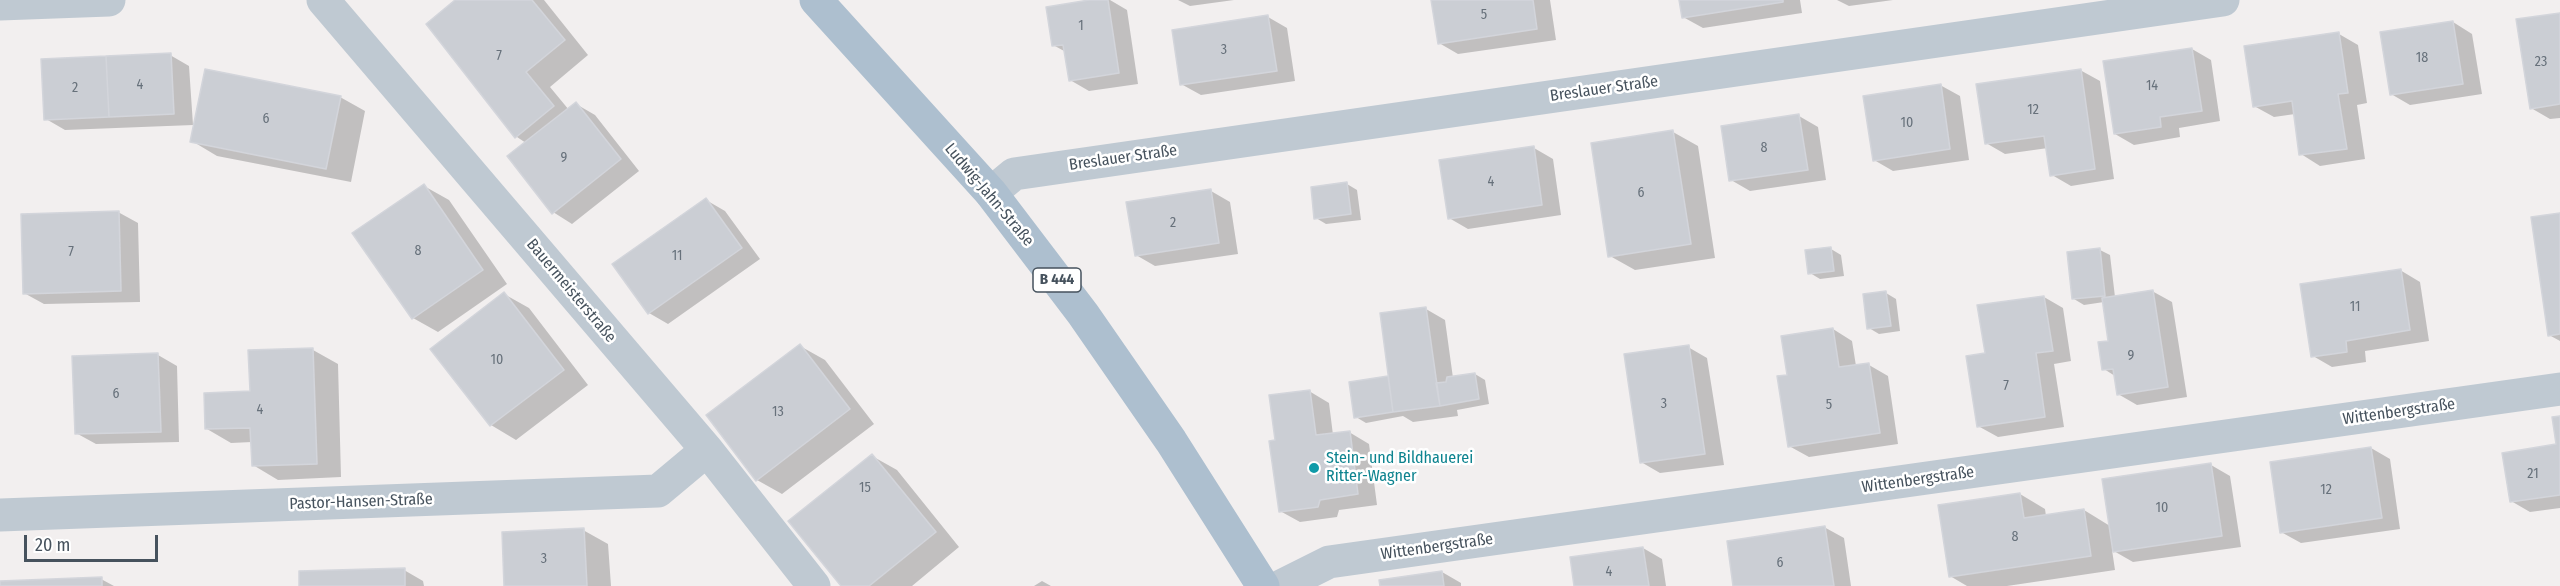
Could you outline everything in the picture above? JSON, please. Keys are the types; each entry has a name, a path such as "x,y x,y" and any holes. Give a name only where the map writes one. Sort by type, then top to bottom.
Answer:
{"main road":[{"name":"Ludwig-Jahn-Straße","path":"816,0 992,193 1083,314 1171,441 1263,586"}],"street":[{"path":"0,3 109,0"},
{"name":"Bauermeisterstraße","path":"323,0 707,450 814,586"},
{"name":"Breslauer Straße","path":"992,193 1014,174 2223,0"},
{"name":"Wittenbergstraße","path":"1281,586 1329,562 2560,389"},
{"name":"Pastor-Hansen-Straße","path":"0,515 658,491 707,450"}],"building":[{"path":"455,0 532,0 565,40 526,72 554,106 515,138 426,24"},
{"path":"1089,0 1108,0 1119,73 1069,81 1063,45 1052,46 1046,7"},
{"path":"1431,0 1533,0 1537,29 1438,44"},
{"path":"1679,0 1783,0 1783,2 1682,18"},
{"path":"2560,13 2560,104 2530,109 2516,19"},
{"path":"1268,15 1277,71 1180,85 1172,30"},
{"path":"2453,21 2463,84 2390,95 2380,32"},
{"path":"2339,32 2348,93 2338,94 2347,149 2299,155 2292,101 2253,107 2244,46"},
{"path":"2192,48 2202,111 2160,117 2161,127 2114,134 2103,61"},
{"path":"171,53 174,114 109,117 106,56"},
{"path":"106,56 109,117 44,120 41,59"},
{"path":"205,69 341,96 326,169 190,142"},
{"path":"2081,69 2095,169 2050,176 2044,136 1985,144 1976,84"},
{"path":"1941,84 1950,149 1873,161 1863,96"},
{"path":"576,102 621,159 552,214 507,156"},
{"path":"1799,114 1808,170 1729,181 1721,126"},
{"path":"1673,130 1691,244 1608,257 1591,143"},
{"path":"1534,146 1542,205 1448,219 1439,160"},
{"path":"1347,182 1351,214 1314,219 1311,187"},
{"path":"424,184 483,270 412,319 352,233"},
{"path":"1211,189 1219,243 1135,256 1126,202"},
{"path":"706,198 742,248 648,314 612,264"},
{"path":"119,211 121,291 23,294 21,214"},
{"path":"2560,213 2560,334 2548,336 2531,217"},
{"path":"1831,247 1834,271 1808,274 1805,250"},
{"path":"2100,248 2105,296 2072,299 2067,252"},
{"path":"2401,269 2410,330 2346,341 2347,352 2311,357 2300,284"},
{"path":"2153,290 2168,387 2117,395 2113,369 2102,370 2098,342 2108,341 2102,298"},
{"path":"1886,291 1891,326 1867,329 1863,294"},
{"path":"504,292 564,370 490,426 430,349"},
{"path":"2044,296 2053,351 2036,353 2045,417 1977,427 1966,356 1985,353 1977,305"},
{"path":"1426,307 1440,406 1393,412 1380,313"},
{"path":"1833,328 1839,367 1869,363 1880,433 1788,447 1777,376 1787,375 1781,336"},
{"path":"800,344 850,409 756,481 706,415"},
{"path":"1689,345 1705,454 1640,463 1624,354"},
{"path":"313,348 317,464 252,466 250,428 205,429 204,393 250,391 248,350"},
{"path":"158,353 161,432 75,434 72,356"},
{"path":"1475,373 1479,399 1440,406 1436,383 1446,382 1447,377"},
{"path":"1388,376 1393,412 1354,418 1349,382"},
{"name":"Stein- und Bildhauerei Ritter-Wagner","path":"1310,390 1316,435 1350,431 1358,494 1320,500 1318,507 1279,512 1269,441 1275,440 1269,395"},
{"path":"2560,416 2560,495 2510,502 2502,453 2556,444 2552,417"},
{"path":"2371,447 2382,518 2280,533 2270,462"},
{"path":"872,454 936,532 869,586 841,586 788,521"},
{"path":"2211,463 2222,536 2113,552 2102,479"},
{"path":"2020,493 2024,518 2084,509 2091,556 1949,577 1938,505"},
{"path":"1825,526 1834,586 1733,586 1727,541"},
{"path":"584,528 587,586 504,586 502,532"},
{"path":"1643,547 1649,586 1574,586 1570,557"},
{"path":"405,568 405,586 299,586 299,571"},
{"path":"1442,571 1444,586 1380,586 1379,580"},
{"path":"102,577 102,586 0,586 0,581"}],"place":[{"name":"Stein- und Bildhauerei Ritter-Wagner","path":"1314,468"}]}
